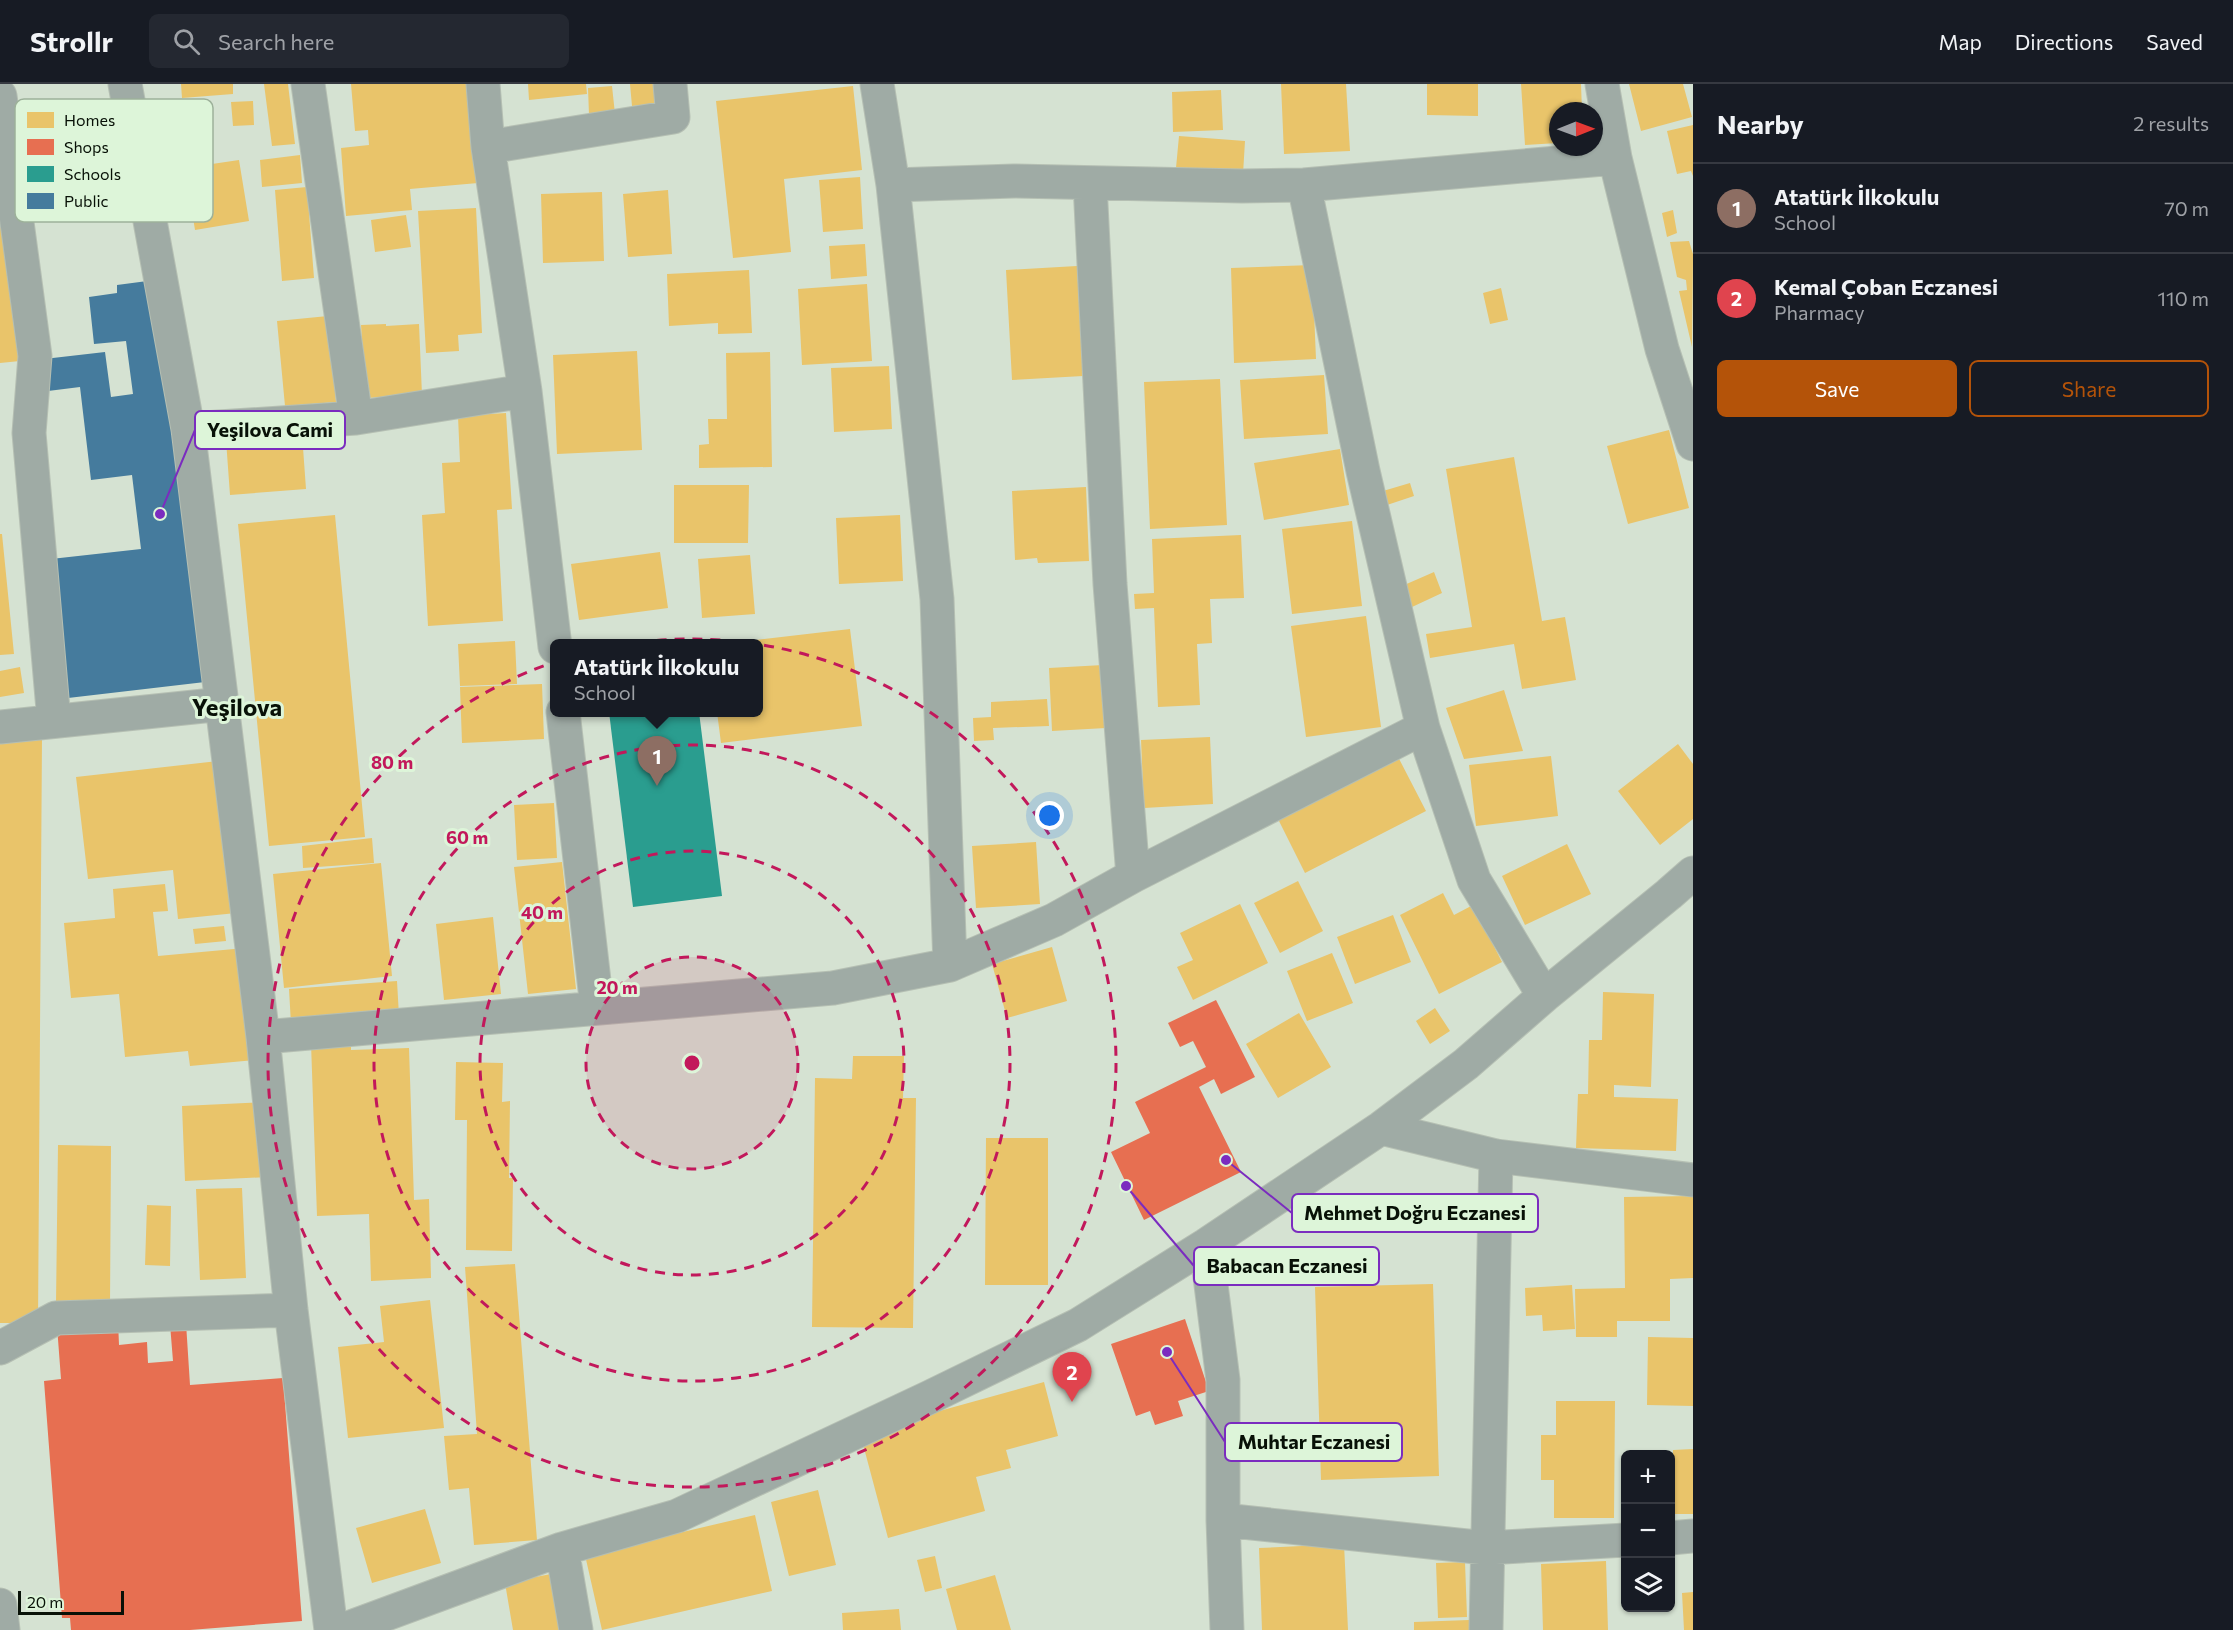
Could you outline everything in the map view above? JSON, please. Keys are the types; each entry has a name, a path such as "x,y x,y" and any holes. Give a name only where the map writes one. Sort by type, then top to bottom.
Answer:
{"street":[{"path":"125,84 128,99"},
{"path":"309,84 356,418"},
{"path":"483,84 488,147 525,391 554,639"},
{"path":"488,147 673,117 670,84"},
{"path":"877,84 893,185 937,599 950,965"},
{"path":"1602,84 1615,159 1662,349 1693,444"},
{"path":"0,96 15,207"},
{"path":"893,185 1014,181 1090,184 1304,185 1615,159"},
{"path":"1090,184 1110,584 1133,876"},
{"path":"1304,185 1363,471 1422,728 1474,880 1544,996"},
{"path":"17,222 35,356 29,433 54,721"},
{"path":"151,222 189,429 263,1037 291,1310 331,1630"},
{"path":"189,429 356,418 525,391"},
{"path":"0,727 223,704"},
{"path":"563,717 597,1007"},
{"path":"263,1037 833,987 950,965 1054,920 1133,876 1422,728"},
{"path":"343,1630 562,1549 677,1516 1078,1325 1206,1245 1381,1128 1466,1064 1544,996 1693,873"},
{"path":"1381,1128 1496,1156 1693,1180"},
{"path":"1486,1630 1496,1156"},
{"path":"1206,1245 1223,1380 1227,1630"},
{"path":"0,1348 56,1318 291,1310"},
{"path":"1224,1520 1486,1548 1621,1540"},
{"path":"1675,1538 1693,1536"},
{"path":"562,1549 576,1630"},
{"path":"0,1605 3,1630"}],"building: Homes":[{"path":"181,84 233,84 233,94 182,98"},
{"path":"264,84 288,84 295,144 272,146"},
{"path":"351,84 469,84 478,183 410,189 412,210 346,216 341,148 369,145 368,130 355,131"},
{"path":"528,84 586,84 587,94 529,100"},
{"path":"630,84 657,84 659,103 632,106"},
{"path":"1281,84 1346,84 1350,151 1284,154"},
{"path":"1427,84 1478,84 1478,116 1427,115"},
{"path":"1521,84 1581,84 1582,102 1549,102 1549,144 1525,145"},
{"path":"1629,84 1683,84 1692,117 1641,131"},
{"path":"612,86 615,114 589,115 588,88"},
{"path":"853,86 862,170 784,179 791,252 733,258 716,101"},
{"path":"1221,90 1223,130 1173,132 1172,92"},
{"path":"253,101 254,125 233,126 231,102"},
{"path":"1693,125 1693,176 1691,171 1677,174 1667,131"},
{"path":"1179,136 1245,141 1243,174 1176,168"},
{"path":"300,155 302,183 262,187 260,160"},
{"path":"239,160 249,221 195,230 194,222 213,222 213,164"},
{"path":"860,177 863,229 823,232 819,180"},
{"path":"307,187 314,278 282,281 275,190"},
{"path":"668,190 672,254 628,257 623,194"},
{"path":"602,192 604,261 543,263 541,194"},
{"path":"0,193 30,360 0,363"},
{"path":"476,208 482,333 458,335 459,351 426,353 418,211"},
{"path":"1673,210 1677,233 1667,237 1662,213"},
{"path":"406,215 411,247 375,252 371,220"},
{"path":"1689,241 1693,254 1692,347 1679,291 1687,290 1686,280 1677,277 1670,242"},
{"path":"865,244 867,276 831,279 829,246"},
{"path":"1312,265 1316,359 1234,363 1231,268"},
{"path":"1077,266 1083,376 1012,380 1006,270"},
{"path":"749,270 752,333 718,334 718,323 669,326 667,274"},
{"path":"867,284 872,361 802,365 798,289"},
{"path":"1501,288 1508,320 1490,324 1483,293"},
{"path":"328,316 336,402 285,406 277,321"},
{"path":"386,324 386,326 419,324 422,395 366,398 361,325"},
{"path":"637,351 642,450 557,454 553,355"},
{"path":"770,352 772,467 699,468 699,445 709,444 708,419 727,419 726,353"},
{"path":"889,366 892,429 834,432 831,368"},
{"path":"1324,375 1328,434 1244,439 1240,380"},
{"path":"1220,379 1227,525 1150,529 1144,382"},
{"path":"506,413 512,509 497,510 503,621 428,626 422,515 445,513 442,463 460,462 458,416"},
{"path":"1669,430 1689,508 1628,524 1607,446"},
{"path":"302,434 306,489 230,495 226,440"},
{"path":"1340,449 1349,505 1264,520 1254,463"},
{"path":"1514,457 1542,621 1565,617 1576,680 1522,689 1514,644 1430,658 1426,634 1472,627 1446,469"},
{"path":"1410,483 1414,496 1387,505 1383,491"},
{"path":"674,485 749,485 748,543 674,543"},
{"path":"1086,487 1089,561 1038,563 1037,558 1015,560 1012,491"},
{"path":"335,515 365,837 269,846 238,524"},
{"path":"900,515 903,581 839,584 836,518"},
{"path":"1352,521 1362,606 1292,614 1282,529"},
{"path":"0,534 2,534 14,654 0,655"},
{"path":"1241,535 1244,598 1210,599 1212,643 1197,644 1200,705 1158,707 1154,608 1135,609 1134,594 1154,593 1152,539"},
{"path":"660,552 668,608 579,620 571,564"},
{"path":"750,555 755,614 702,618 698,559"},
{"path":"1434,572 1442,593 1412,607 1402,586"},
{"path":"1366,616 1381,727 1306,737 1291,626"},
{"path":"850,629 862,726 721,743 718,717 763,717 763,639"},
{"path":"515,641 517,684 460,686 458,644"},
{"path":"1103,665 1106,728 1052,731 1049,668"},
{"path":"20,667 24,693 0,697 0,671"},
{"path":"542,684 544,739 462,743 460,687"},
{"path":"1504,690 1523,751 1464,759 1446,708"},
{"path":"1047,699 1049,726 993,728 994,740 974,741 973,718 991,717 991,702"},
{"path":"0,737 42,737 38,1323 0,1323"},
{"path":"1210,737 1213,804 1144,808 1141,740"},
{"path":"1678,744 1693,764 1693,819 1660,845 1618,791"},
{"path":"1395,751 1426,811 1305,873 1275,813"},
{"path":"1551,756 1558,816 1476,826 1469,765"},
{"path":"218,761 236,913 178,919 173,870 88,879 76,777"},
{"path":"554,803 557,858 517,860 514,805"},
{"path":"372,838 374,863 303,868 302,846"},
{"path":"1036,842 1040,904 976,908 972,846"},
{"path":"1567,844 1591,894 1525,925 1502,876"},
{"path":"562,862 576,989 528,994 514,867"},
{"path":"381,863 392,976 284,988 273,874"},
{"path":"1298,881 1323,931 1280,953 1254,903"},
{"path":"165,884 168,911 153,912 158,956 245,948 255,1060 190,1066 188,1051 125,1057 119,994 71,998 64,923 115,918 113,889"},
{"path":"1443,893 1454,915 1473,905 1502,962 1439,994 1400,915"},
{"path":"1240,904 1268,963 1193,1000 1177,967 1193,960 1180,933"},
{"path":"1393,915 1411,962 1355,984 1337,937"},
{"path":"493,917 501,994 444,1000 436,924"},
{"path":"224,926 226,941 195,944 193,929"},
{"path":"1052,947 1067,1001 1007,1018 992,964"},
{"path":"1332,953 1353,1003 1307,1021 1287,971"},
{"path":"397,981 399,1016 291,1024 289,989"},
{"path":"1603,992 1654,994 1651,1087 1614,1085 1614,1097 1678,1099 1676,1151 1576,1148 1578,1094 1588,1094 1589,1040 1602,1040"},
{"path":"1435,1008 1450,1031 1430,1044 1416,1021"},
{"path":"1299,1013 1331,1067 1278,1098 1246,1044"},
{"path":"351,1041 351,1050 409,1048 414,1200 429,1199 431,1278 371,1281 369,1214 317,1216 311,1043"},
{"path":"853,1056 904,1056 903,1098 916,1098 913,1328 812,1327 815,1078 852,1079"},
{"path":"456,1062 503,1063 502,1102 510,1101 509,1178 513,1178 512,1251 466,1250 467,1120 455,1120"},
{"path":"264,1102 268,1177 185,1181 182,1106"},
{"path":"986,1138 1048,1138 1048,1285 985,1285"},
{"path":"58,1145 111,1146 110,1305 56,1304"},
{"path":"242,1188 246,1278 200,1280 196,1189"},
{"path":"1693,1196 1693,1278 1670,1279 1670,1321 1617,1321 1617,1337 1576,1337 1575,1289 1625,1288 1624,1197"},
{"path":"147,1205 171,1206 170,1266 145,1265"},
{"path":"515,1264 537,1540 474,1545 469,1488 449,1490 444,1436 477,1434 465,1267"},
{"path":"1433,1284 1439,1476 1321,1480 1315,1287"},
{"path":"1572,1285 1575,1329 1543,1331 1542,1315 1526,1316 1525,1288"},
{"path":"430,1300 444,1428 348,1438 338,1347 384,1342 380,1306"},
{"path":"1648,1337 1693,1338 1693,1406 1647,1405"},
{"path":"1044,1382 1058,1436 1006,1450 1011,1468 976,1477 985,1511 888,1538 860,1433"},
{"path":"1556,1401 1615,1401 1614,1518 1554,1518 1554,1480 1541,1480 1541,1435 1556,1435"},
{"path":"1693,1449 1693,1514 1675,1514 1675,1450 1673,1450"},
{"path":"818,1490 836,1565 789,1576 771,1502"},
{"path":"425,1509 441,1563 372,1583 356,1528"},
{"path":"755,1515 772,1591 602,1630 585,1555"},
{"path":"1344,1544 1348,1630 1262,1630 1259,1548"},
{"path":"935,1556 942,1588 925,1592 917,1560"},
{"path":"1606,1561 1608,1630 1543,1630 1541,1564"},
{"path":"1465,1562 1467,1617 1438,1618 1436,1563"},
{"path":"556,1573 566,1630 513,1630 505,1583"},
{"path":"995,1575 1011,1630 957,1630 946,1589"},
{"path":"1693,1592 1693,1630 1684,1630 1682,1593"},
{"path":"899,1609 901,1630 843,1630 842,1613"},
{"path":"1469,1620 1470,1630 1414,1630 1414,1622"}],"building: Shops":[{"path":"1216,1000 1255,1077 1221,1094 1214,1079 1199,1087 1241,1172 1144,1220 1111,1152 1150,1133 1135,1102 1206,1067 1193,1041 1180,1047 1168,1023"},
{"path":"1185,1319 1209,1391 1178,1401 1183,1416 1155,1425 1150,1411 1136,1416 1111,1344"},
{"path":"118,1321 119,1345 147,1342 148,1363 173,1361 170,1324 186,1323 190,1385 283,1378 302,1621 190,1630 71,1630 70,1618 62,1618 44,1381 61,1379 57,1326"}],"building: Schools":[{"path":"610,717 700,717 722,896 633,907"}],"building: Public":[{"path":"155,280 205,682 68,698 51,559 141,549 132,475 91,480 80,387 48,391 44,359 105,352 111,397 133,394 126,341 94,344 89,297 117,293 117,285"}],"place":[{"name":"Yeşilova Cami","path":"160,514"},
{"name":"Atatürk İlkokulu","path":"657,786"},
{"name":"Mehmet Doğru Eczanesi","path":"1226,1160"},
{"name":"Babacan Eczanesi","path":"1126,1186"},
{"name":"Muhtar Eczanesi","path":"1167,1352"},
{"name":"Kemal Çoban Eczanesi","path":"1072,1402"}],"district":[{"name":"Yeşilova","path":"237,706"}]}
